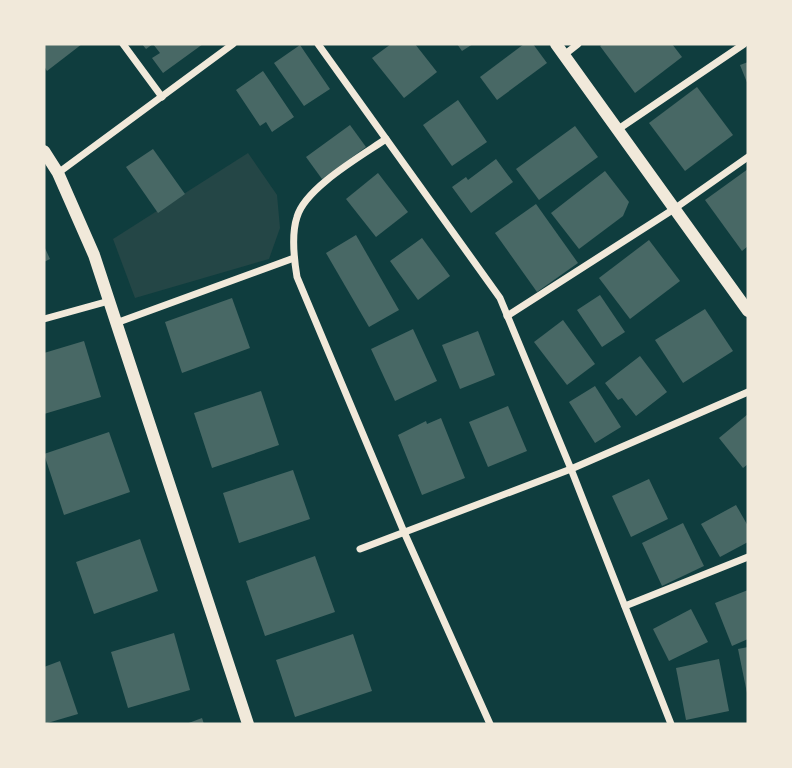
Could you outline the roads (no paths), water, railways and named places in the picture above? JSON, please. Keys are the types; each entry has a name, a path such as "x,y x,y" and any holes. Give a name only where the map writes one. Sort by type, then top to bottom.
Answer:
{"street":[{"path":"123,44 162,97"},
{"path":"58,173 233,44"},
{"path":"318,44 500,298 571,469 671,724"},
{"path":"556,44 748,311"},
{"path":"564,55 578,44"},
{"path":"617,131 744,44"},
{"path":"386,139 310,194 297,216 294,258 297,277 404,531 490,724"},
{"path":"44,151 58,173 94,256 248,724"},
{"path":"507,316 674,209 748,157"},
{"path":"116,323 294,258"},
{"path":"44,319 109,301"},
{"path":"360,549 571,469 748,392"},
{"path":"625,606 748,557"}]}
